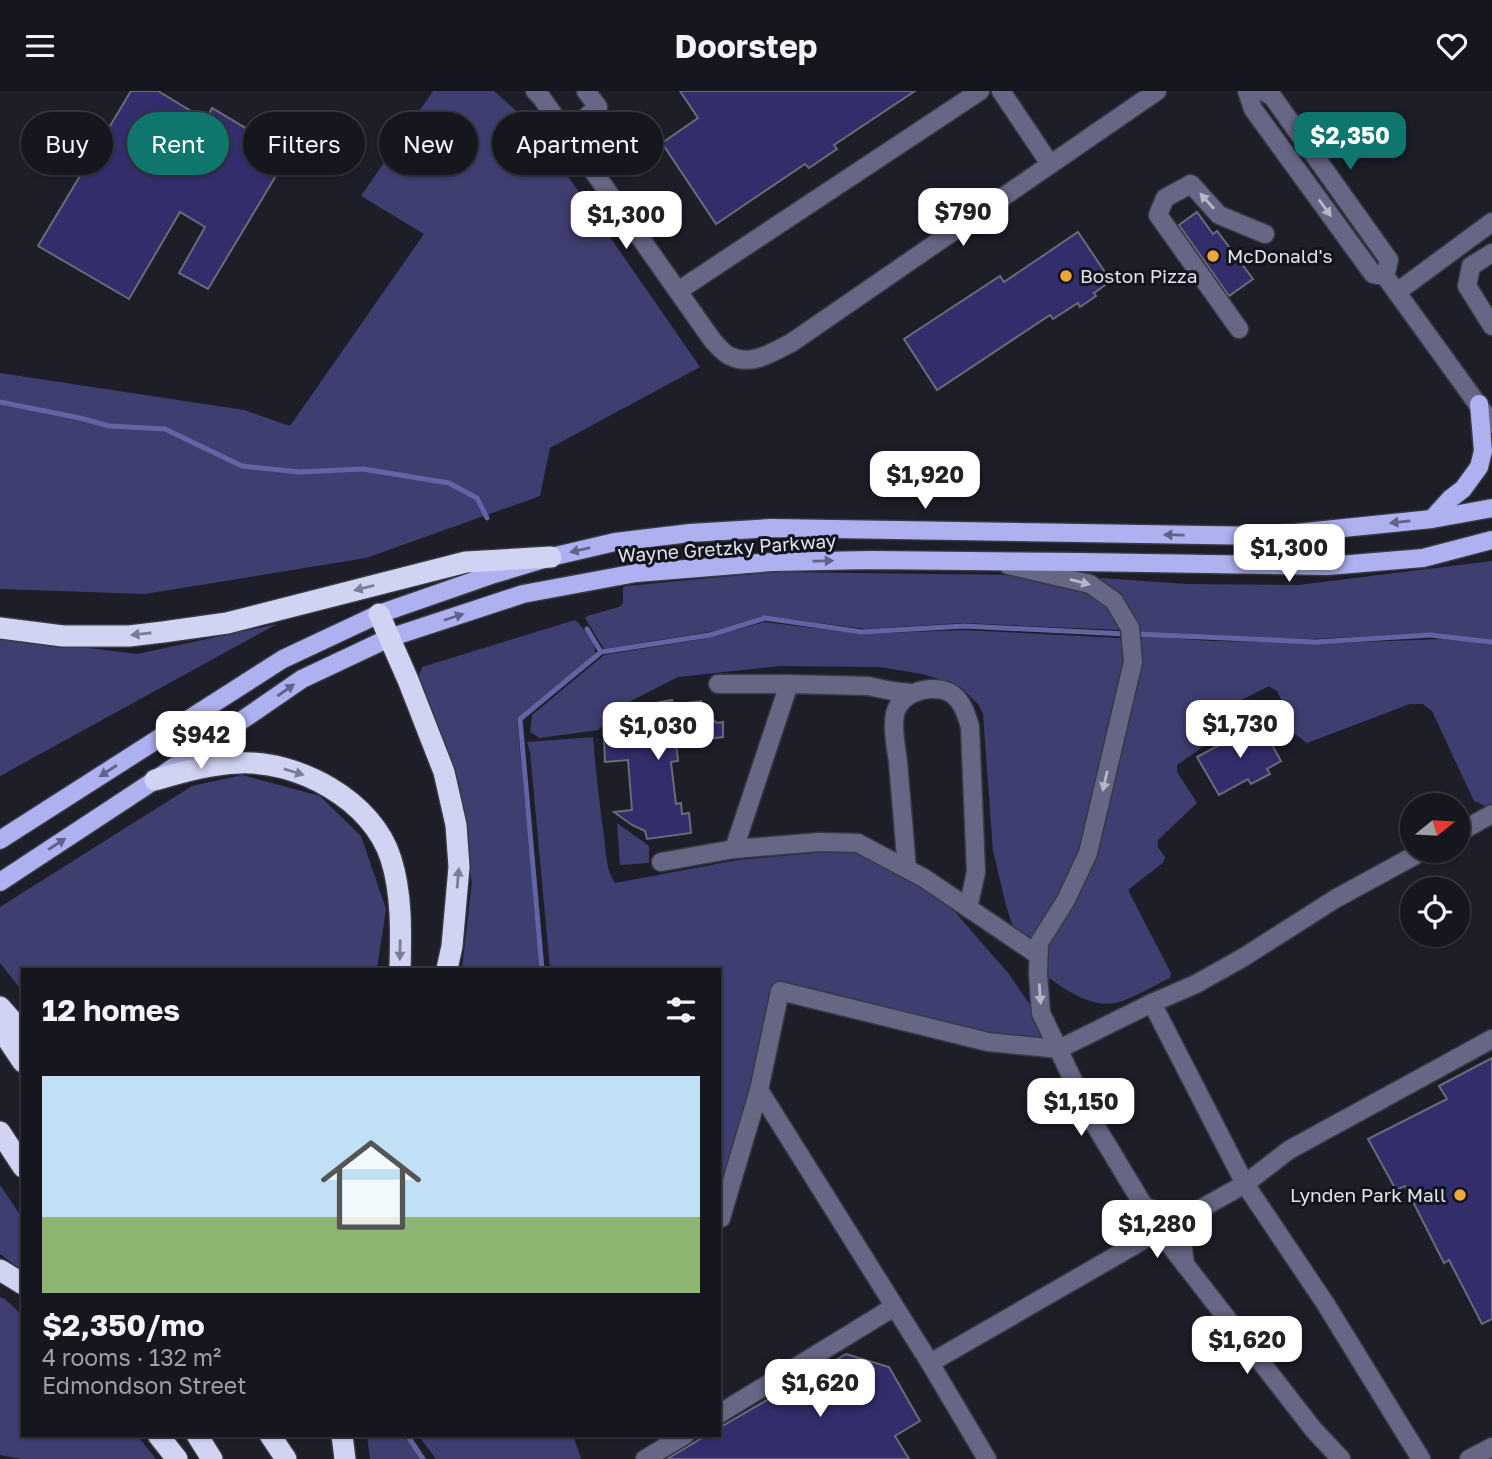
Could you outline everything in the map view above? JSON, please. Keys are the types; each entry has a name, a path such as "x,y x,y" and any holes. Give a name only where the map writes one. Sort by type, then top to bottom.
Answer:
{"highway":[{"path":"0,628 63,636 129,636 163,632 227,623 466,562 551,557"},
{"path":"379,614 444,772 456,825 459,867 452,946 447,968"},
{"path":"155,780 201,768 241,763 271,766 299,772 334,790 365,813 391,857 399,894 400,968"},
{"path":"0,1007 21,1031"},
{"path":"0,1028 21,1059"},
{"path":"0,1132 21,1164"},
{"path":"0,1270 21,1284"},
{"path":"160,1437 177,1459"},
{"path":"198,1437 212,1459"},
{"path":"271,1437 286,1459"},
{"path":"342,1437 345,1459"}],"main road":[{"path":"1432,519 1463,489 1479,467 1483,451 1479,404"},
{"name":"Wayne Gretzky Parkway","path":"0,840 283,659 379,614 491,575 615,542 690,533 771,528 1265,536 1432,519 1492,508"},
{"name":"Wayne Gretzky Parkway","path":"0,882 302,679 389,638 523,594 636,573 772,562 871,560 1327,566 1423,558 1492,540"}],"street":[{"path":"535,91 552,112"},
{"path":"586,91 598,107 592,112"},
{"path":"678,291 980,91"},
{"path":"1001,91 1050,165"},
{"path":"596,175 713,341 729,356 748,361 768,355 791,343 1157,91"},
{"path":"1247,91 1253,109 1373,274 1385,276 1492,424"},
{"path":"1262,91 1272,96 1390,260 1385,276"},
{"path":"1239,329 1158,215 1165,198 1191,184 1219,215 1265,234"},
{"path":"1397,292 1492,222"},
{"path":"1492,253 1471,266 1467,286 1492,326"},
{"path":"990,561 1090,583 1114,601 1130,628 1133,662 1088,853 1066,900 1039,943 1041,1013 1092,1120 1159,1231 1313,1429 1341,1459"},
{"path":"718,684 868,686 911,694"},
{"path":"734,849 789,684"},
{"path":"907,869 895,712 911,694 926,689 944,690 953,695 967,713 970,727 976,871 968,908"},
{"path":"1470,826 1492,814"},
{"path":"661,862 734,849 820,842 858,843 924,879 1038,955"},
{"path":"721,1218 759,1090 780,991 988,1042 1059,1049 1196,984 1335,899 1401,863"},
{"path":"1152,1003 1245,1184 1325,1303 1421,1459"},
{"path":"1144,1206 1167,1215 1193,1213 1245,1184 1289,1150 1492,1039"},
{"path":"759,1090 987,1459"},
{"path":"1185,1265 1182,1240 1193,1213"},
{"path":"930,1363 1159,1231"},
{"path":"721,1413 894,1307"},
{"path":"645,1459 682,1437"},
{"path":"1469,1459 1492,1447"}],"shaded area":[{"path":"433,91 494,91 517,112 492,112 492,175 567,175 700,367 550,448 540,496 366,558 145,594 0,589 0,373 244,410 290,426 424,234 361,196 379,170 379,175 478,175 478,112 419,112"},
{"path":"1492,561 1492,640 1431,633 1312,639 1138,633 1098,580 1298,585"},
{"path":"775,572 1020,575 1086,587 1109,604 1121,630 962,623 866,629 766,616 709,632 604,649 585,618 619,607 623,603 623,588 626,586"},
{"path":"575,620 595,649 591,658 517,718 540,968 462,968 472,882 438,730 417,681 422,667"},
{"path":"764,622 862,634 963,630 1126,640 1129,647 1092,824 1038,941 1024,943 1012,924 1006,905 993,851 983,714 978,704 959,686 922,674 879,667 780,666 678,677 631,701 598,730 540,738 530,732 532,715 604,655 708,638"},
{"path":"277,624 0,776 0,637 137,654"},
{"path":"1142,636 1212,641 1334,643 1443,639 1492,644 1492,805 1488,807 1474,801 1432,711 1423,704 1410,704 1307,743 1292,732 1277,691 1269,686 1218,712 1213,719 1220,732 1218,736 1177,765 1177,772 1197,803 1158,840 1158,847 1165,857 1163,863 1129,889 1171,973 1170,978 1121,1002 1096,1003 1078,996 1046,976 1041,953 1083,868 1137,638"},
{"path":"593,737 607,861 615,883 738,860 849,850 901,873 948,904 1009,974 1049,1037 1034,1044 782,988 721,1198 721,968 550,968 527,742"},
{"path":"242,775 320,796 361,836 386,909 377,968 21,968 21,989 0,963 0,907 192,786"},
{"path":"617,823 649,846 649,863 620,865"},
{"path":"0,1185 21,1216 21,1270 0,1254"},
{"path":"0,1297 21,1314 21,1437 139,1437 156,1459 21,1459 0,1455"},
{"path":"367,1437 406,1437 420,1459 370,1459"},
{"path":"420,1437 574,1437 581,1459 436,1459"}],"building":[{"path":"131,91 158,91 193,112 127,112 127,175 229,175 229,118 243,127 243,175 276,175 208,289 179,273 205,227 180,212 129,299 38,246 81,175 113,175 113,121"},
{"path":"680,91 915,91 834,145 837,149 809,168 805,164 716,224 663,144 698,118"},
{"name":"McDonald's","path":"1197,212 1213,234 1217,231 1253,279 1229,296 1179,225"},
{"path":"1078,232 1111,281 1080,307 1078,303 1053,319 1050,315 937,390 904,339 1000,276 1004,282"},
{"path":"672,700 672,705 701,701 703,711 717,723 723,722 723,737 676,743 678,761 671,762 676,804 681,803 682,814 689,813 691,833 647,839 645,831 614,812 632,810 628,760 605,762 604,740 609,740 623,719 636,710"},
{"path":"1260,723 1281,761 1267,769 1270,774 1251,784 1248,779 1219,795 1197,757"},
{"name":"Lynden Park Mall","path":"1492,1058 1492,1319 1482,1324 1449,1260 1444,1263 1405,1186 1396,1190 1368,1139 1447,1099 1439,1086"},
{"path":"846,1354 889,1367 920,1421 895,1436 909,1459 667,1459 704,1437 721,1437 721,1427"}],"waterway":[{"path":"0,402 109,426 165,429 242,466 299,472 363,469 449,483 477,498 487,518"},
{"path":"542,968 520,719 601,652 710,635 765,618 862,632 964,626 1126,634"},
{"path":"587,629 601,652"},
{"path":"1135,634 1316,642 1430,635 1492,642"},
{"path":"408,1437 423,1459"}],"place":[{"name":"McDonald's","path":"1213,256"},
{"name":"Boston Pizza","path":"1066,276"},
{"name":"Lynden Park Mall","path":"1460,1195"}]}
